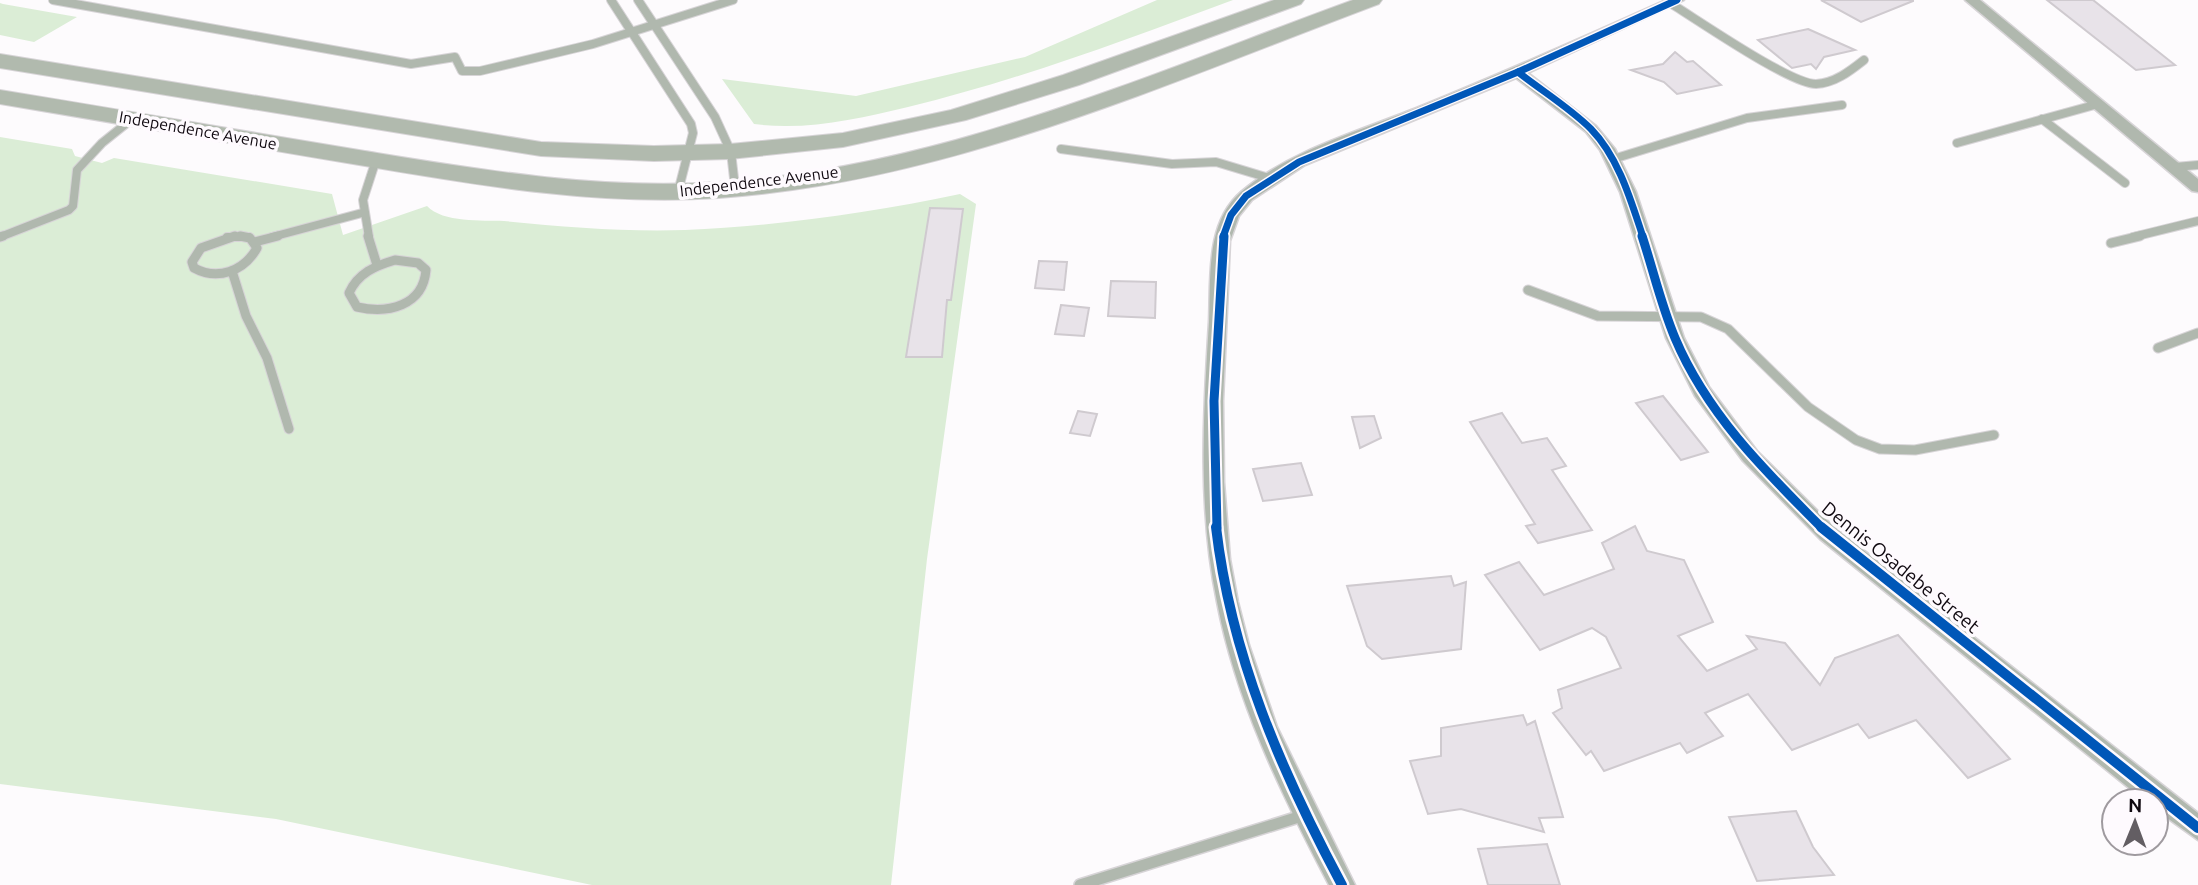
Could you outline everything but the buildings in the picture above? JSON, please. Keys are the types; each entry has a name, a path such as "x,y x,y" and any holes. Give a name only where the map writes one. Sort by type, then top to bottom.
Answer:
{"main road":[{"name":"Independence Avenue","path":"0,61 541,149 618,155 731,152 843,140 982,107 1294,0"},
{"name":"Independence Avenue","path":"0,97 483,179 585,190 678,192 735,187 893,163 1016,131 1372,0"}],"street":[{"path":"1972,0 2198,187"},
{"path":"1342,885 1305,815 1246,677 1220,559 1214,461 1222,241 1231,215 1246,195 1269,178 1299,162 1518,72 1673,1"},
{"name":"Dennis Osadebe Street","path":"1518,72 1591,129 1613,159 1628,192 1669,318 1702,391 1750,456 1827,533 2198,828"}],"lane":[{"path":"53,0 411,64 455,57 462,71 474,74 632,32 733,0"},
{"path":"611,0 691,124 693,133 678,192"},
{"path":"638,0 715,117 731,152 735,187"},
{"path":"1673,1 1800,81 1812,85 1845,76 1864,60"},
{"path":"1957,143 2098,104"},
{"path":"1613,159 1726,122 1842,105"},
{"path":"0,237 69,210 73,206 77,170 102,143 132,119"},
{"path":"2042,119 2125,183"},
{"path":"1060,149 1172,164 1216,162 1269,178"},
{"path":"376,160 363,188 362,213 377,265"},
{"path":"2175,167 2198,164"},
{"path":"256,242 257,248 251,259 232,271 221,274 199,272 194,268 192,262 201,248 220,239 241,235 256,242 362,213"},
{"path":"2111,243 2198,221"},
{"path":"395,260 418,263 426,270 427,281 418,295 393,308 379,311 357,307 350,299 352,284 377,265 395,260"},
{"path":"232,271 246,316 267,358 289,429"},
{"path":"1528,290 1549,295 1584,313 1598,316 1701,317 1728,328 1826,422 1867,446 1902,452 1994,435"},
{"path":"2158,348 2198,333"},
{"path":"1080,885 1305,815"}],"green space":[{"path":"1157,0 1233,0 991,85 908,107 832,123 793,126 754,124 722,79 856,96 1025,57"},
{"path":"0,3 77,17 34,42 0,35"},
{"path":"0,137 72,149 75,156 102,163 114,158 332,194 343,235 427,206 443,215 463,220 595,229 662,230 789,222 858,213 960,194 976,204 927,559 891,885 592,885 276,819 0,784"}],"cycle path":[{"path":"1342,885 1283,768 1266,727 1238,645 1227,602 1216,521 1213,442 1222,241 1231,215 1246,196 1299,162 1518,72 1677,0"},
{"path":"1518,72 1591,129 1607,149 1628,192 1675,338 1702,391 1750,456 1827,533 2198,828"}]}
